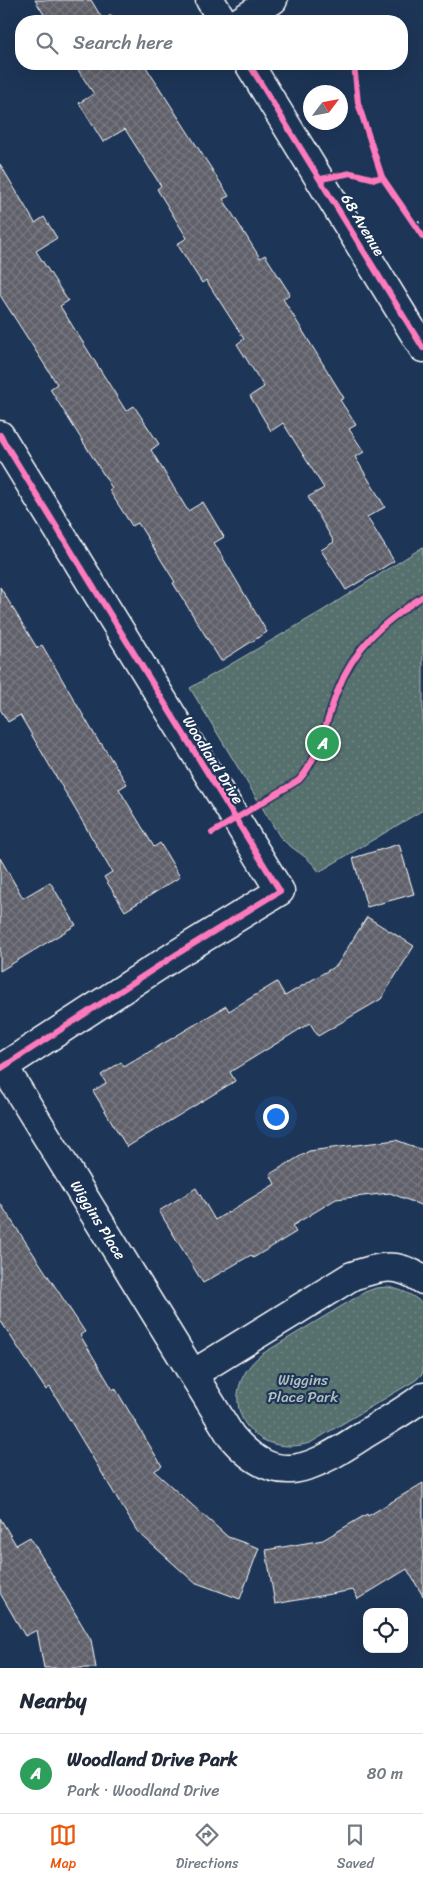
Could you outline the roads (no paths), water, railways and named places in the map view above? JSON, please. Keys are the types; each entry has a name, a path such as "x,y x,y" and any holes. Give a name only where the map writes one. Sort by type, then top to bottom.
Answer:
{"street":[{"path":"210,0 219,15"},
{"path":"249,15 273,0"},
{"name":"68 Avenue","path":"254,70 423,348"},
{"name":"Woodland Drive","path":"0,435 280,891 177,954 2,1068"},
{"name":"Wiggins Place","path":"2,1068 231,1436 242,1450 260,1463 278,1468 290,1469 318,1462 423,1397"},
{"path":"193,1374 352,1276 366,1270 393,1266 414,1273 423,1280"}],"place":[{"name":"Woodland Drive Park","path":"323,743"}],"park label":[{"name":"Wiggins Place Park","path":"303,1388"}]}
